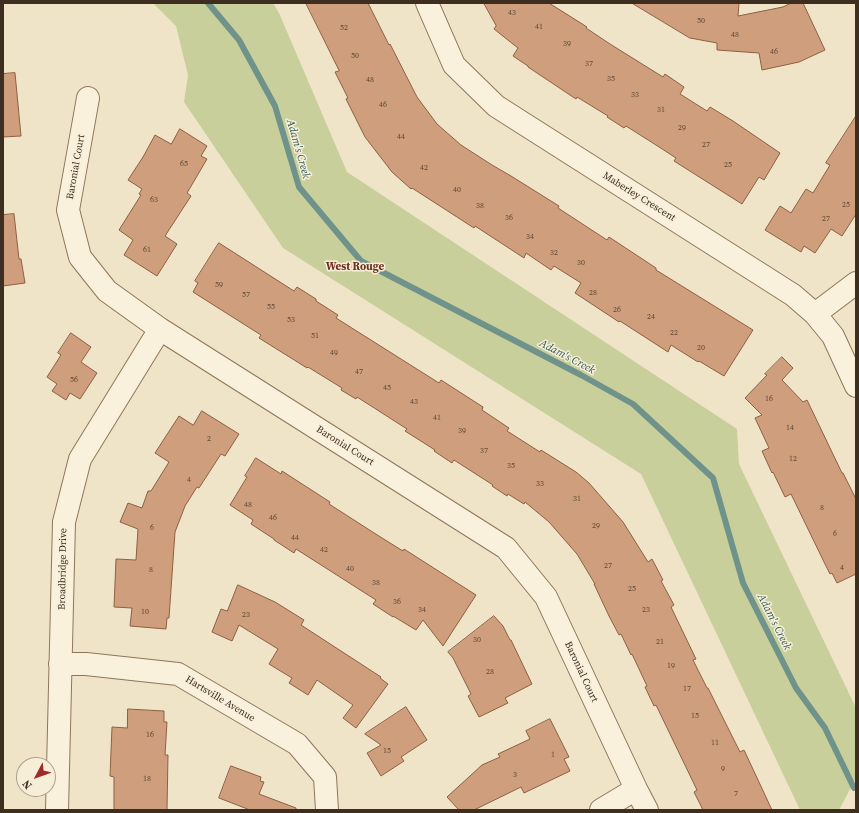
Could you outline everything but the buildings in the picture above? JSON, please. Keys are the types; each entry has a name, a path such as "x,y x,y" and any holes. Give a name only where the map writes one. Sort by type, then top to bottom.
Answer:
{"street":[{"name":"Maberley Crescent","path":"427,3 454,64 496,106 793,295 815,314 834,336 856,386"},
{"name":"Baronial Court","path":"88,98 68,210 80,257 107,291 160,329 506,548 546,597 647,810"},
{"path":"815,314 856,283"},
{"name":"Broadbridge Drive","path":"57,810 64,522 80,459 160,329"},
{"name":"Hartsville Avenue","path":"60,664 86,664 178,674 297,744 325,777 327,810"},
{"path":"601,810 636,789"}],"green space":[{"path":"153,3 273,3 279,13 347,172 737,429 739,464 856,708 856,778 839,810 800,810 641,474 283,248 184,102 188,75 176,26"}],"waterway":[{"name":"Adam's Creek","path":"208,3 239,40 275,106 299,187 361,261 581,375 633,404 713,478 743,583 796,688 825,728 854,788"}],"district":[{"name":"West Rouge","path":"355,267"}]}
